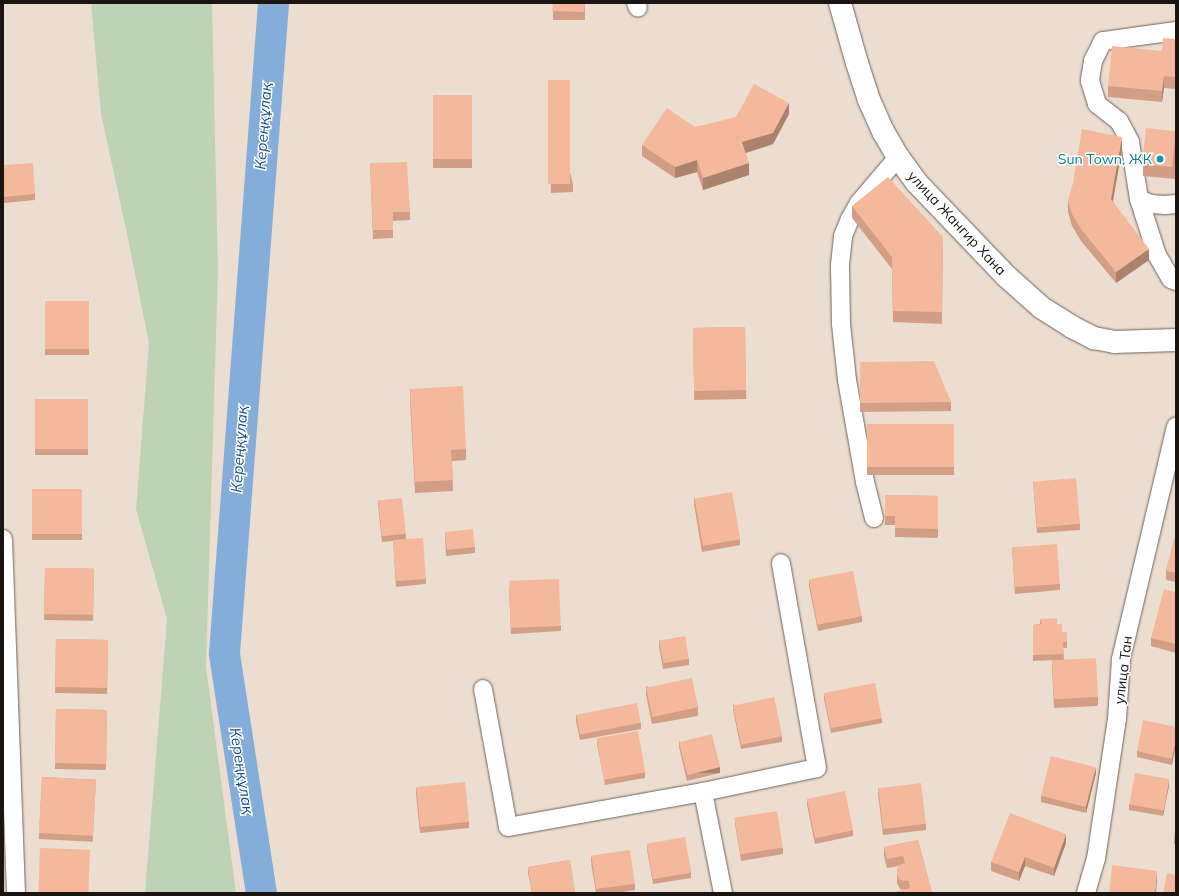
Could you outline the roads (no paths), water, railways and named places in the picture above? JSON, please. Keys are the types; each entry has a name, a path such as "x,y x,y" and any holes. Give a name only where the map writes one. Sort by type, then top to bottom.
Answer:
{"street":[{"name":"улица Жангир Хана","path":"840,3 869,100 884,133 898,157 916,182 1006,276 1042,308 1072,327 1094,338 1114,342 1176,340"},
{"path":"1176,31 1103,41 1093,61 1090,81 1097,104 1119,121 1130,142 1139,199 1157,255 1171,279 1176,281"},
{"path":"874,518 865,482 847,380 841,324 840,265 843,236 850,219 859,203 898,157"},
{"path":"1139,199 1151,204 1176,204"},
{"name":"улица Тан","path":"1086,893 1096,858 1114,735 1121,658 1176,426"},
{"path":"3,539 16,893"},
{"path":"484,689 508,827 703,792 817,768 781,563"},
{"path":"703,792 723,893"}],"waterway":[{"name":"Кереңқұлақ","path":"261,893 224,653 273,3"}],"place":[{"name":"Sun Town, ЖК","path":"1160,159"}]}
